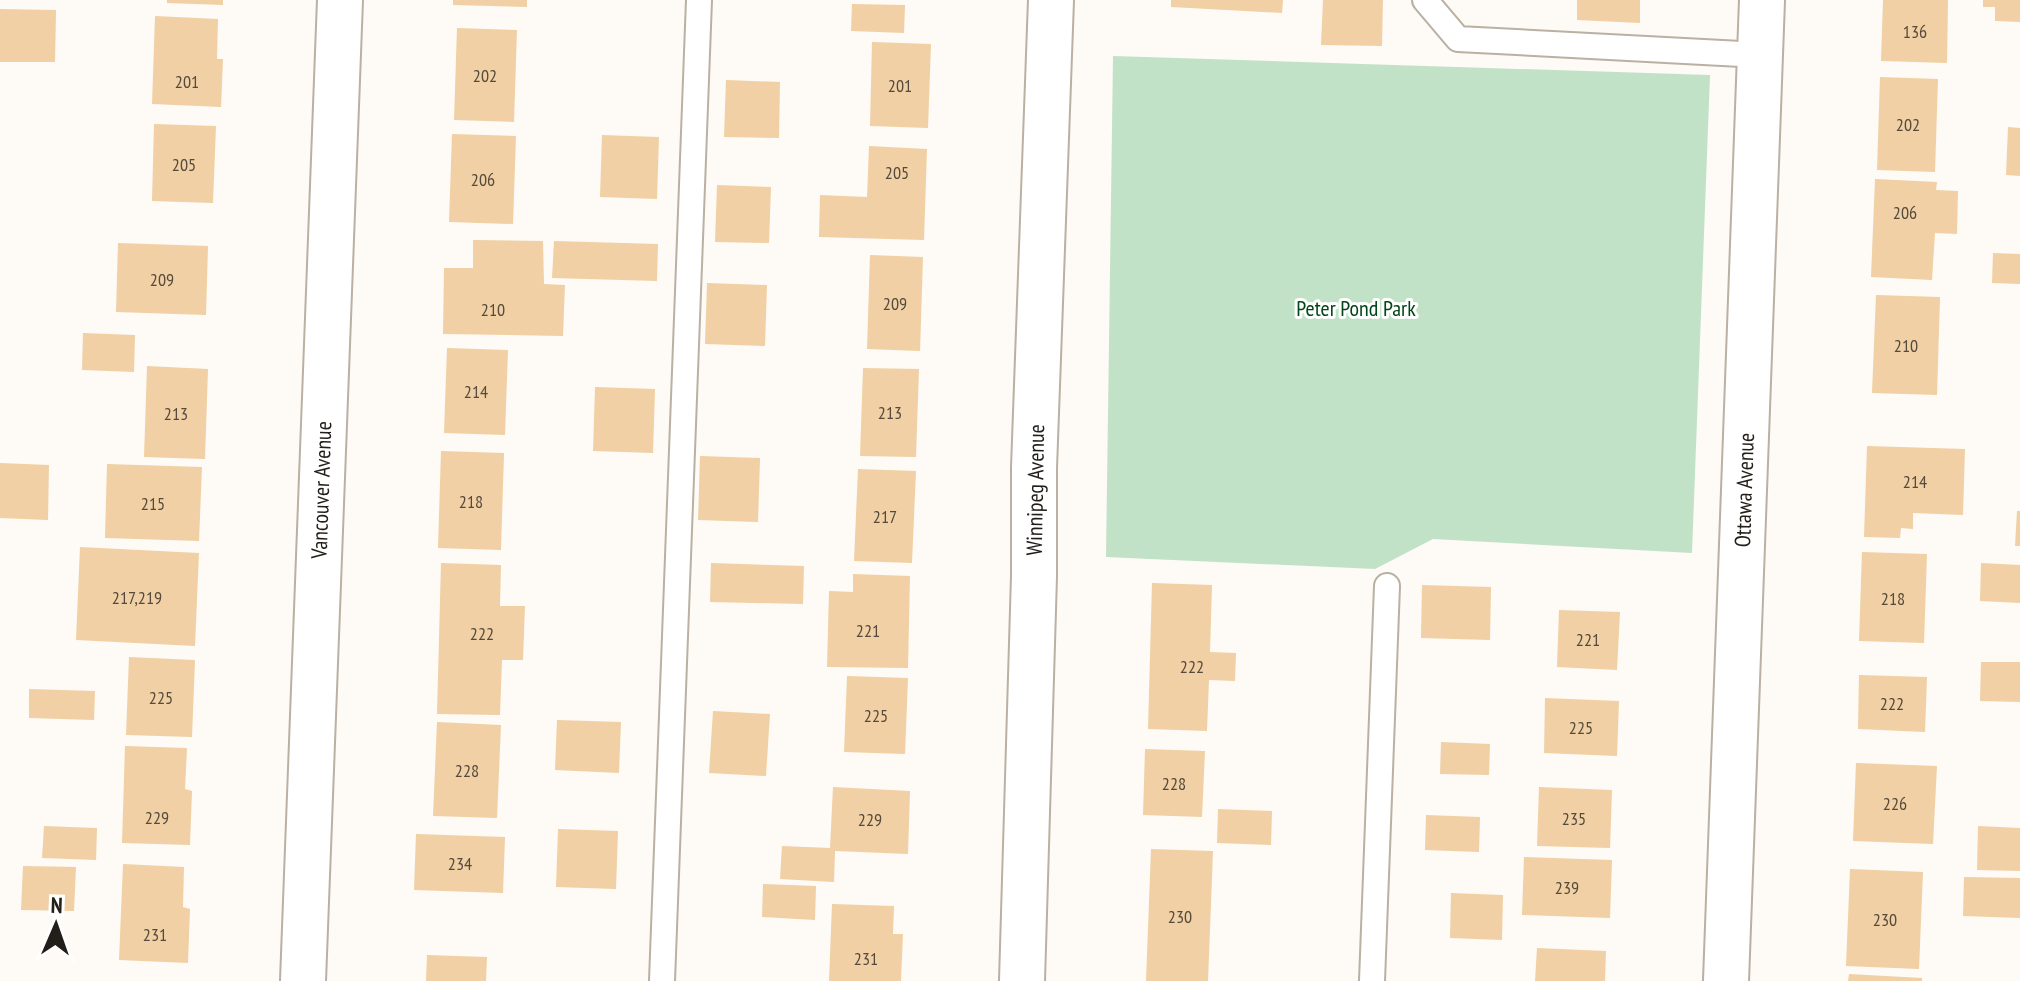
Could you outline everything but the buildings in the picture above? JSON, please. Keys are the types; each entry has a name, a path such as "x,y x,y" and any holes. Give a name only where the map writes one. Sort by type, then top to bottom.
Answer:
{"street":[{"name":"Vancouver Avenue","path":"303,981 340,0"},
{"name":"Winnipeg Avenue","path":"1022,981 1034,576 1034,468 1051,0"},
{"name":"Ottawa Avenue","path":"1726,981 1762,0"}],"lane":[{"path":"662,981 699,0"},
{"path":"1425,0 1458,39 1760,55"},
{"path":"1372,981 1387,586"}],"green space":[{"name":"Peter Pond Park","path":"1113,56 1710,75 1692,553 1433,539 1375,569 1106,557"}]}
